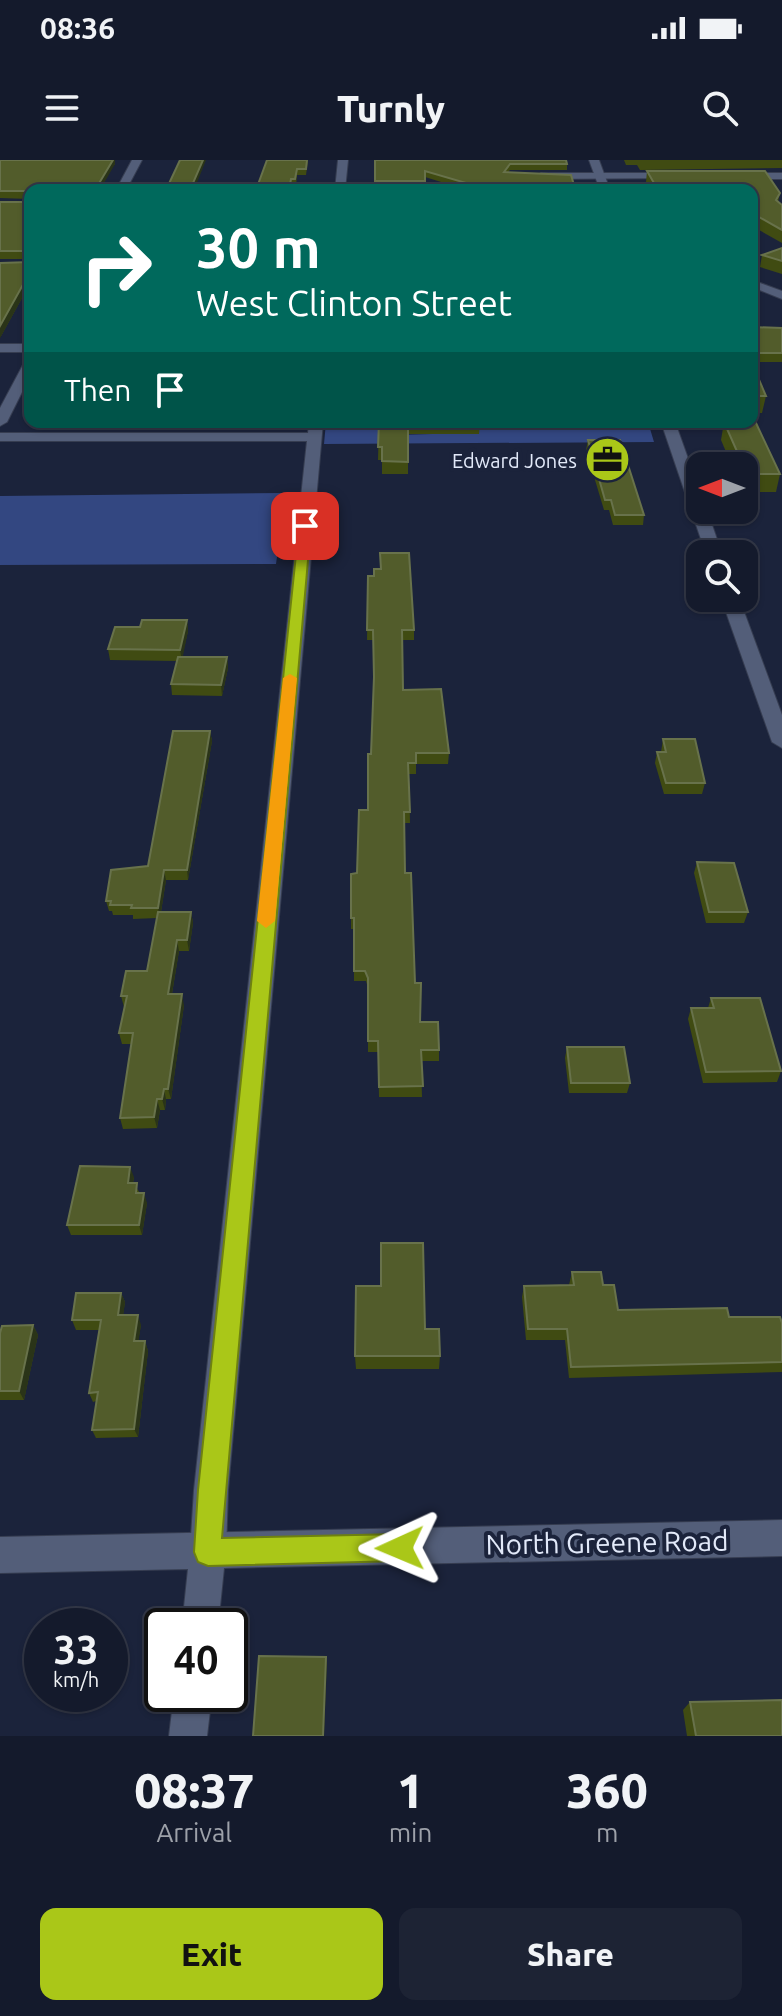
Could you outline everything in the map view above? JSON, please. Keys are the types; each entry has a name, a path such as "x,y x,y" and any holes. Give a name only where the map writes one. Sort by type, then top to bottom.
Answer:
{"street":[{"path":"124,184 137,160"},
{"path":"341,184 343,160"},
{"path":"594,160 603,184"},
{"path":"523,176 695,176"},
{"path":"725,176 782,176"},
{"path":"758,285 782,295"},
{"path":"0,348 24,348"},
{"path":"0,422 24,375"},
{"path":"670,428 709,540"},
{"path":"0,437 315,430 202,1608"},
{"path":"735,612 782,742"},
{"name":"North Greene Road","path":"0,1555 782,1538"},
{"path":"188,1736 191,1712"}],"shaded area":[{"path":"325,428 393,428 396,435 432,434 443,428 650,428 654,442 324,444"},
{"path":"286,493 276,564 0,565 0,496"}],"building":[{"path":"0,160 113,160 99,184 24,184 24,191 0,191"},
{"path":"180,160 203,160 193,183 214,184 169,184"},
{"path":"267,160 307,160 306,169 297,169 290,184 258,184"},
{"path":"375,160 566,160 567,164 510,164 504,172 571,175 574,184 469,184 425,171 425,181 375,181"},
{"path":"647,171 765,171 780,193 776,200 782,205 782,230 758,216 758,184 655,184"},
{"path":"0,202 24,202 24,251 0,251"},
{"path":"782,248 782,261 762,255"},
{"path":"24,262 24,283 0,326 0,263"},
{"path":"758,327 782,328 782,353 758,353"},
{"path":"758,377 766,396 758,396"},
{"path":"758,427 780,474 758,474 758,452 737,452 727,428"},
{"path":"379,428 408,428 408,462 382,461 382,447 378,447"},
{"path":"588,440 620,440 644,515 615,515 611,500 605,500"},
{"path":"380,553 409,553 414,630 402,630 403,690 441,689 449,753 416,753 416,763 408,763 410,812 404,812 405,873 411,873 415,983 421,983 420,1022 438,1022 439,1050 421,1050 423,1086 379,1087 378,1041 368,1041 368,978 365,971 354,971 351,874 357,873 359,810 368,810 368,754 371,754 374,677 373,630 367,630 368,576 374,576 374,569 381,569"},
{"path":"142,620 187,620 180,650 108,649 115,627 140,627"},
{"path":"178,657 227,657 221,685 171,684"},
{"path":"173,731 210,731 187,870 164,870 158,908 110,905 111,901 106,901 111,870 148,866"},
{"path":"663,739 695,739 705,783 666,783 657,752 666,752"},
{"path":"697,862 734,863 748,912 709,912"},
{"path":"158,912 191,912 187,940 177,940 168,994 182,994 168,1089 164,1089 162,1099 157,1099 154,1117 120,1118 133,1033 119,1033 127,996 121,996 126,971 147,971"},
{"path":"711,998 760,998 781,1071 706,1072 691,1008 714,1008"},
{"path":"567,1047 624,1047 630,1083 571,1083"},
{"path":"80,1166 130,1167 128,1183 137,1183 136,1193 144,1193 139,1225 67,1225"},
{"path":"381,1243 423,1243 425,1329 439,1329 440,1356 355,1356 356,1286 381,1286"},
{"path":"572,1272 601,1272 603,1285 614,1285 618,1310 727,1308 729,1317 780,1317 782,1362 571,1367 567,1329 528,1329 524,1286 574,1285"},
{"path":"76,1293 121,1293 118,1315 138,1315 134,1341 145,1341 134,1429 92,1430 98,1392 89,1393 101,1320 72,1320"},
{"path":"33,1325 19,1391 0,1391 2,1326"},
{"path":"259,1656 326,1657 323,1736 253,1736"},
{"path":"782,1700 782,1736 696,1736 690,1702"}],"slow traffic":[{"path":"266,921 290,678"}],"place":[{"name":"Edward Jones","path":"608,460"}],"route":[{"path":"305,526 211,1490 208,1552 400,1548"}]}
